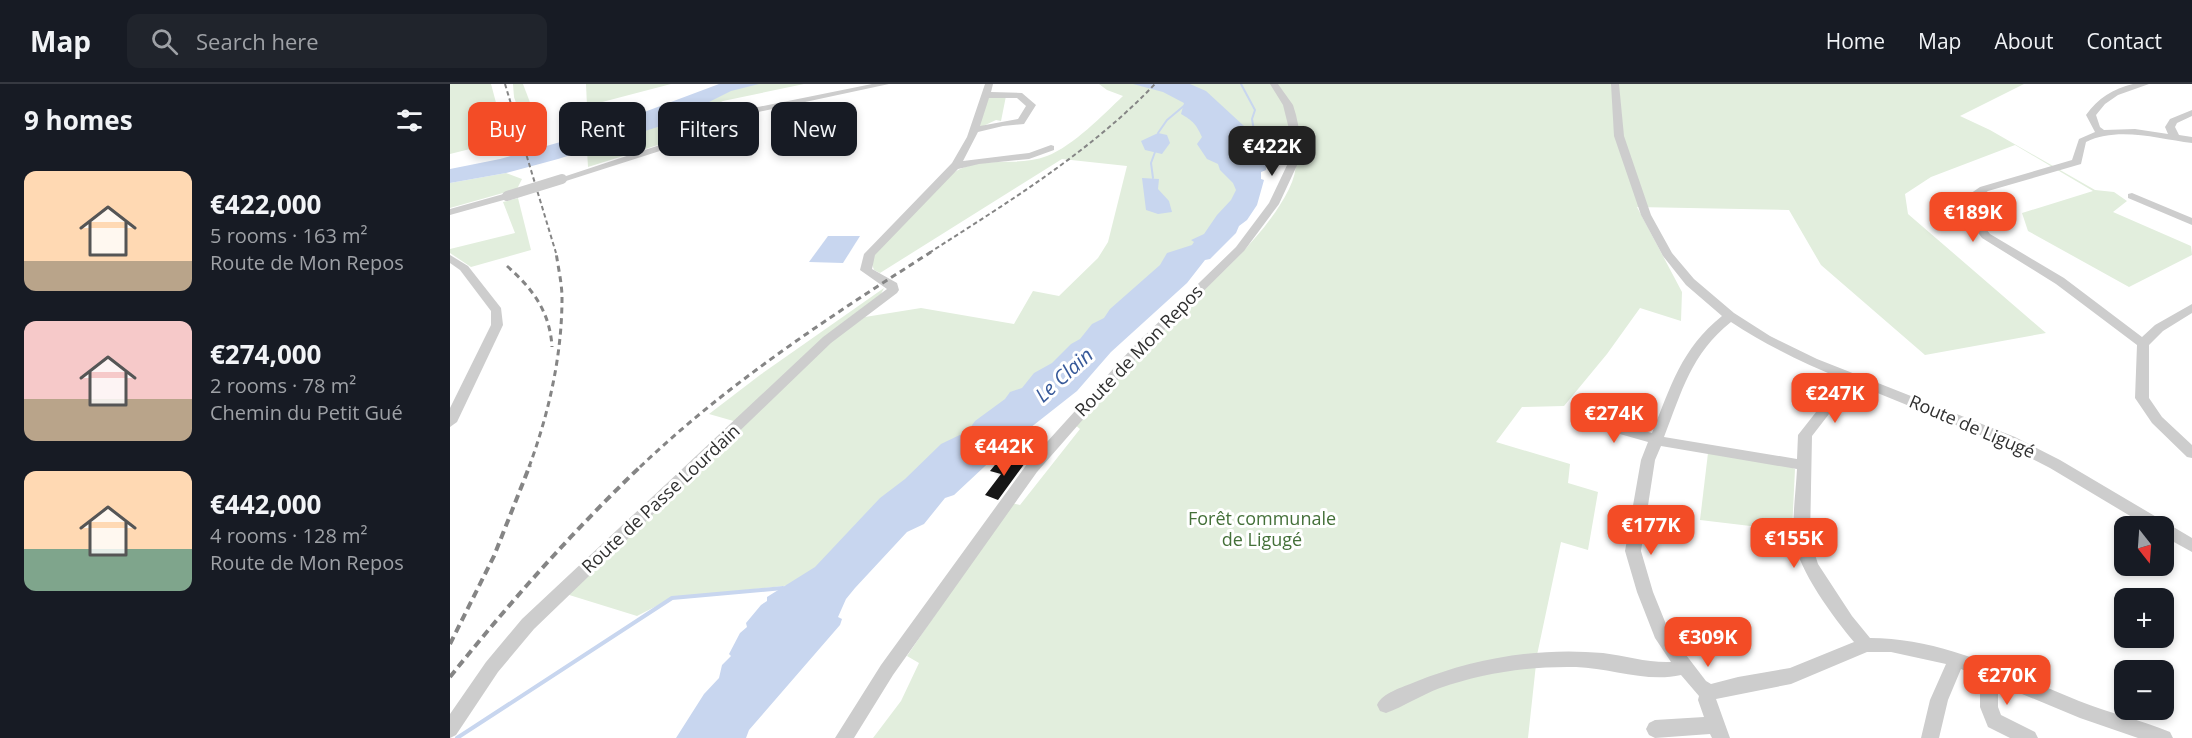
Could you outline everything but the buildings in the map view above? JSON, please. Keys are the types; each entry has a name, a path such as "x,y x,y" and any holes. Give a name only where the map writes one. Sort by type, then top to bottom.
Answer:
{"street":[{"path":"450,212 663,147 746,112 885,84"},
{"path":"954,167 965,151 974,130 989,84"},
{"path":"1022,96 1029,84"},
{"name":"Route de Mon Repos","path":"844,738 894,661 1032,468 1137,350 1240,249 1274,204 1294,160 1294,129 1288,105 1274,84"},
{"name":"Route de Ligugé","path":"1615,84 1619,136 1653,232 1682,274 1730,316 1782,348 1850,378 2010,441 2055,464 2142,516"},
{"path":"2102,132 2096,128 2091,115 2102,101 2124,89 2145,84"},
{"path":"974,130 1024,121 1031,105 1022,96 985,95"},
{"path":"2175,138 2170,127 2173,121 2192,113"},
{"path":"2144,344 2060,281 1986,236 1968,212 1968,200 1984,189 2077,162 2082,141 2102,132 2125,132 2192,140"},
{"path":"954,167 983,159 1032,156 1051,148"},
{"name":"Route de Passe Lourdain","path":"450,729 492,668 528,624 827,340 893,290 893,286 866,270 870,254 954,167"},
{"path":"2132,196 2192,222"},
{"path":"450,258 464,268 499,316 497,325 450,422"},
{"path":"2192,308 2170,320 2144,344 2142,398 2157,420 2192,453"},
{"path":"1730,316 1709,333 1691,356 1648,460 1633,551 1655,621 1663,638 1700,687 1709,693 1738,685 1791,676 1866,645 1891,645 1956,660 2080,710 2164,738"},
{"path":"1850,378 1805,435 1802,539 1811,566 1846,621 1866,645"},
{"path":"1579,418 1657,440 1803,465"},
{"path":"2174,535 2192,546"},
{"path":"1930,738 1939,700 1956,660"},
{"path":"1386,705 1422,686 1443,679 1527,662 1604,662 1672,671 1684,667"},
{"path":"1989,672 1989,706 1994,721 2029,738"},
{"path":"1655,729 1719,731 1707,700 1709,693"}],"green space":[{"path":"450,84 491,84 496,102 468,102 468,150 450,154"},
{"path":"513,84 523,84 530,102 516,102"},
{"path":"586,84 671,84 602,102 587,102"},
{"path":"723,84 804,84 721,102 686,102"},
{"name":"Forêt communale de Ligugé","path":"1099,84 2024,84 1960,116 1990,130 2095,190 2114,192 2127,201 2113,212 2191,246 2192,255 2129,287 2028,231 2022,213 2093,191 2015,145 1931,177 1905,194 1908,214 2046,333 1925,355 1821,265 1789,210 1637,207 1682,292 1681,321 1640,308 1607,354 1564,406 1522,407 1496,442 1570,464 1568,483 1598,492 1588,550 1561,542 1537,655 1528,738 873,738 901,701 919,663 907,656 1011,503 1020,505 1080,429 1074,424 1154,339 1240,255 1279,207 1289,189 1296,166 1296,151 1287,129 1244,133 1256,160 1230,214 821,582 672,598 637,616 566,594 832,340 865,317 921,308 1014,324 1033,291 1059,296 1098,258 1108,242 1127,166 1062,159 880,273 874,270 871,261 877,248 953,173 964,167 987,162 1023,161 1047,156 1077,138 1123,96"},
{"path":"1006,96 1001,121 996,120 979,128 987,98"},
{"path":"658,116 658,145 646,149 646,121"},
{"path":"587,156 623,156 588,167"},
{"path":"506,173 522,179 517,189 450,208 450,183"},
{"path":"518,198 531,250 471,267 450,253 450,249 515,233 503,202"},
{"path":"884,288 881,294 737,422 709,414 760,375"},
{"path":"1708,453 1782,463 1795,469 1792,531 1700,520"}],"water":[{"path":"719,84 759,84 731,91 709,102 671,102"},
{"name":"Le Clain","path":"1133,84 1190,84 1206,91 1267,145 1266,170 1261,172 1261,179 1264,180 1257,205 1247,220 1210,259 1205,260 1187,283 1111,352 1077,391 1023,431 1025,433 999,453 954,495 945,498 924,524 907,532 846,599 838,617 842,619 840,625 749,730 746,738 676,738 704,694 719,678 722,665 731,656 729,654 740,633 747,627 746,623 761,605 767,601 767,597 815,567 880,498 905,479 941,444 968,431 975,421 1005,399 1010,392 1022,388 1034,373 1052,363 1071,344 1080,339 1092,324 1104,318 1110,309 1160,265 1167,253 1192,245 1194,242 1191,240 1204,234 1231,200 1236,190 1233,183 1220,170 1218,164 1207,159 1197,144 1202,137 1194,123 1181,114 1184,103 1163,92"},
{"path":"658,107 658,127 646,131 646,111"},
{"path":"1158,133 1167,135 1170,143 1162,154 1145,150 1141,141"},
{"path":"559,142 559,156 567,156 506,173 450,183 450,169 511,156 547,156 547,146"},
{"path":"1142,178 1159,179 1158,189 1169,201 1172,212 1158,214 1146,210"},
{"path":"828,236 860,236 843,263 809,262"}],"waterway":[{"path":"1241,84 1255,110 1252,119 1254,131 1250,133"},
{"path":"1158,133 1167,120 1185,105"},
{"path":"1153,178 1151,163 1155,152"},
{"path":"457,738 672,598 783,588"}],"railway":[{"path":"505,84 556,253"},
{"path":"929,253 1047,175 1103,132 1155,84"},
{"path":"529,467 543,426 560,341 562,292 556,252"},
{"path":"640,467 708,407 780,352 931,252"},
{"path":"507,266 525,283 544,312 551,334 552,347"},
{"path":"450,644 494,556 530,465"},
{"path":"450,677 543,568 591,515 642,465"}]}
